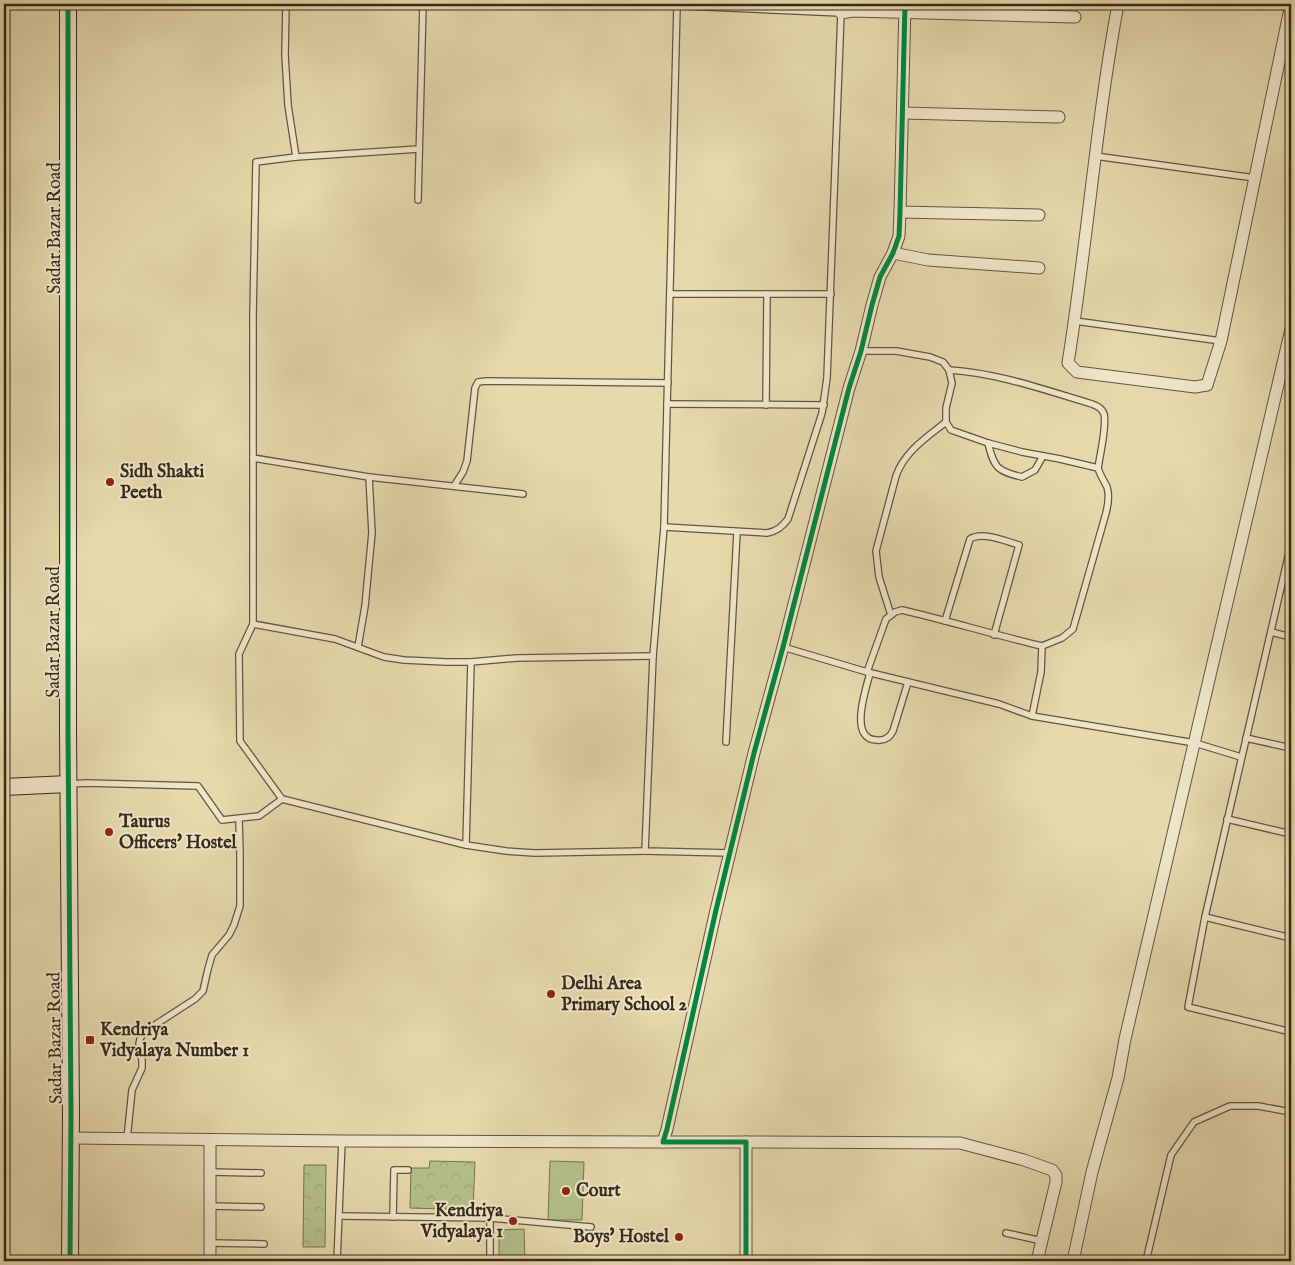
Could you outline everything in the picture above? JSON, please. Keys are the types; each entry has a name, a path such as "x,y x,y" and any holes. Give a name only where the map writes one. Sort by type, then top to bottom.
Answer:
{"street":[{"name":"Sadar Bazar Road","path":"68,4 70,1261"},
{"path":"1118,4 1095,156 1075,321 1068,363 1077,372 1195,387 1208,385 1221,341 1291,4"},
{"path":"841,13 904,8 1074,17"},
{"path":"663,1142 754,753 849,388 861,351 880,277 899,236 904,8"},
{"path":"903,113 1059,117"},
{"path":"900,212 1040,215"},
{"path":"892,253 928,260 1038,268"},
{"path":"1073,1261 1092,1172 1118,1078 1125,1039 1291,329"},
{"path":"4,787 68,784"},
{"path":"71,1138 960,1143 1031,1162 1052,1170 1056,1175 1056,1182 1037,1261"},
{"path":"210,1140 210,1261"},
{"path":"746,1142 746,1261"}],"lane":[{"path":"286,4 285,54 288,106 296,157"},
{"path":"418,200 423,4"},
{"path":"638,4 841,13 827,378 822,413 788,519 775,531 767,533 664,527"},
{"path":"645,851 654,656 664,527 677,6"},
{"path":"419,149 296,157 256,162 253,315 253,624 238,654 240,741 282,798 466,845 535,853 645,851 731,853"},
{"path":"1095,156 1255,178"},
{"path":"670,294 831,294"},
{"path":"766,404 767,294"},
{"path":"1075,321 1221,341"},
{"path":"861,351 896,351 943,362 949,370 952,383 946,408 946,422 951,430 988,444 1060,458 1098,468"},
{"path":"908,682 890,736 879,741 866,737 863,733 860,719 868,672 886,619 895,612 902,610 1042,646 1062,638 1073,630 1108,503 1107,487 1098,468 1105,422 1103,412 1099,407 1031,386 971,371 949,370"},
{"path":"454,486 463,472 467,461 474,388 478,382 486,380 668,383"},
{"path":"667,404 824,405"},
{"path":"891,615 879,577 876,551 896,476 899,467 918,444 946,422"},
{"path":"988,444 995,466 1006,473 1022,477 1035,470 1043,456"},
{"path":"253,458 370,477 523,494"},
{"path":"358,647 365,606 372,533 370,477"},
{"path":"726,742 737,532"},
{"path":"945,621 970,539 975,535 986,536 1019,545 994,635"},
{"path":"1291,544 1204,917 1188,1007 1291,1032"},
{"path":"253,624 336,639 384,657 398,659 471,662 517,658 654,656"},
{"path":"1271,632 1291,637"},
{"path":"1032,716 1041,672 1042,646"},
{"path":"783,647 868,672 999,704 1032,716 1195,743 1242,757"},
{"path":"466,845 471,662"},
{"path":"1246,738 1291,748"},
{"path":"68,784 198,786 222,820 258,816 282,798"},
{"path":"127,1139 132,1090 142,1068 140,1038 144,1032 195,999 203,991 210,959 229,935 238,917 240,906 239,819"},
{"path":"1227,819 1291,834"},
{"path":"1204,917 1291,938"},
{"path":"1146,1261 1171,1155 1194,1122 1230,1106 1258,1106 1291,1112"},
{"path":"338,1261 342,1141"},
{"path":"393,1217 394,1170 408,1170"},
{"path":"210,1172 261,1173"},
{"path":"210,1206 261,1207"},
{"path":"339,1216 490,1218 591,1226"},
{"path":"490,1218 490,1261"},
{"path":"1006,1233 1042,1241"},
{"path":"210,1243 264,1244"}],"green space":[{"path":"430,1161 475,1162 473,1210 410,1208 411,1168 429,1168"},
{"name":"Court","path":"550,1161 584,1162 582,1220 548,1220"},
{"path":"304,1165 326,1165 325,1247 303,1247"},
{"path":"524,1229 525,1261 499,1261 499,1230"}],"cycle path":[{"path":"68,4 70,1261"},
{"path":"746,1261 746,1142 663,1142 754,753 849,388 861,351 880,277 893,253 899,236 905,4"}],"place":[{"name":"Sidh Shakti Peeth","path":"110,482"},
{"name":"Taurus Officers' Hostel","path":"109,832"},
{"name":"Delhi Area Primary School 2","path":"551,994"},
{"name":"Kendriya Vidyalaya Number 1","path":"90,1040"},
{"name":"Court","path":"566,1191"},
{"name":"Kendriya Vidyalaya 1","path":"513,1221"},
{"name":"Boys' Hostel","path":"679,1237"}]}
